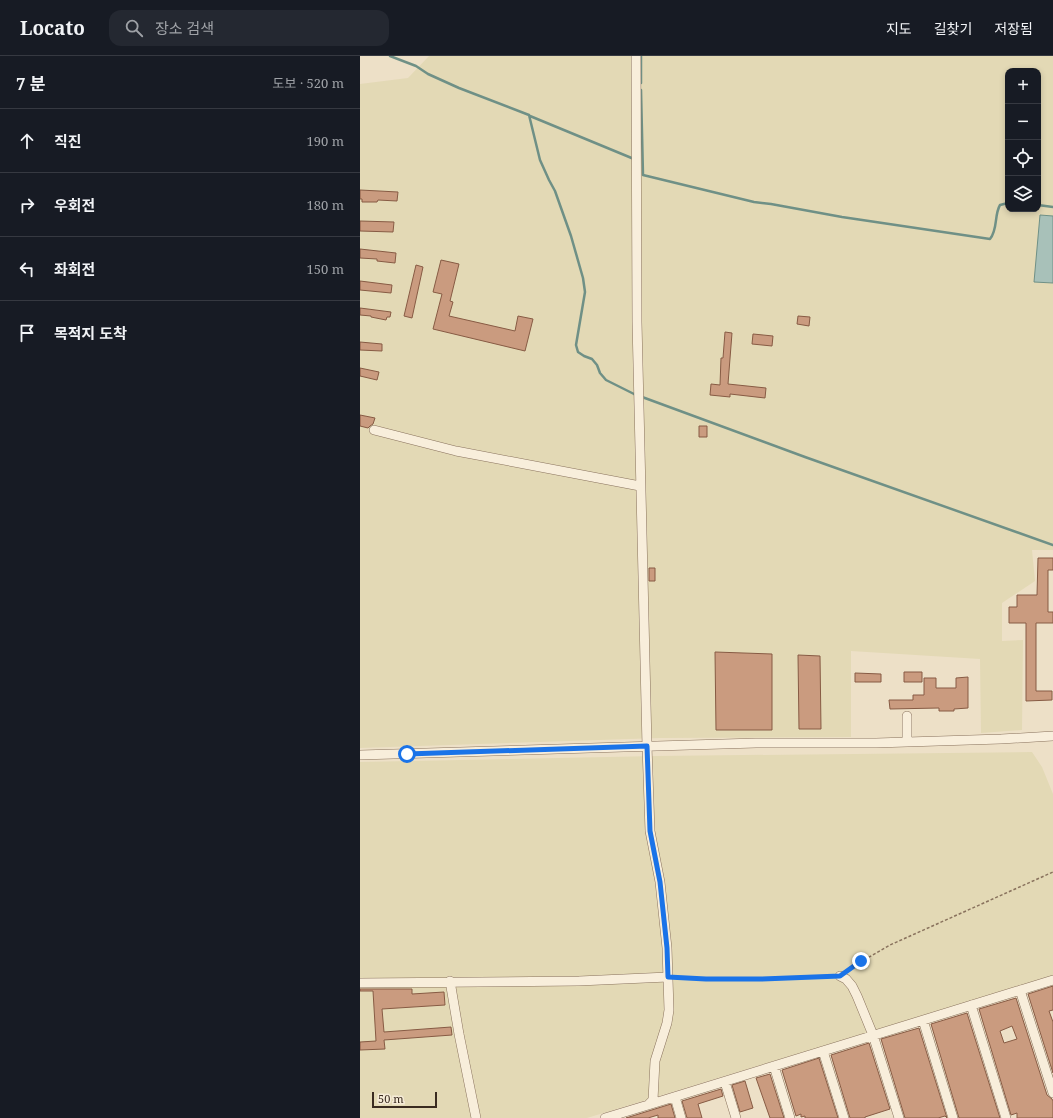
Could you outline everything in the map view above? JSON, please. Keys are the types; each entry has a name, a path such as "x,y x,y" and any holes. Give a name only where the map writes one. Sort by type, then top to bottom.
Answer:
{"street":[{"path":"636,56 637,322 647,746 650,831 660,882 667,948 669,1010 655,1061 653,1100 648,1105"},
{"path":"374,430 456,452 640,486"},
{"path":"907,716 907,742"},
{"path":"360,755 756,743 907,742 1053,736"},
{"path":"840,976 846,979 852,986 873,1035 898,1118"},
{"path":"360,983 579,981 668,977"},
{"path":"605,1118 627,1115 648,1105 1053,980"},
{"path":"450,981 476,1118"},
{"path":"1020,990 1053,1093"},
{"path":"971,1005 1006,1118"},
{"path":"923,1020 953,1118"},
{"path":"823,1051 844,1118"},
{"path":"774,1066 790,1118"},
{"path":"725,1082 736,1118"},
{"path":"675,1097 681,1118"}],"path":[{"path":"668,977 762,979 840,976 861,961 890,945 1053,872"}],"shaded area":[{"path":"429,56 1053,56 1053,550 1032,550 1035,581 1002,603 1002,641 1023,640 1022,730 981,733 980,659 851,651 851,737 660,738 360,748 360,84 408,78"},
{"path":"1032,752 1042,767 1053,794 1053,976 587,1118 360,1118 360,762 657,756"}],"water":[{"path":"1040,215 1053,216 1053,283 1034,282"}],"building":[{"path":"360,190 398,192 397,201 378,200 377,202 362,202 362,199 360,199"},
{"path":"360,221 394,222 393,232 360,231"},
{"path":"360,249 396,253 395,263 377,261 377,259 360,258"},
{"path":"441,260 459,264 450,301 453,302 449,316 515,331 518,316 533,319 525,351 433,329 442,294 433,292"},
{"path":"416,265 423,267 412,318 404,316"},
{"path":"360,281 392,285 391,293 360,290"},
{"path":"360,308 391,312 390,317 387,317 386,320 360,315"},
{"path":"798,316 810,317 809,326 797,324"},
{"path":"725,332 732,333 728,384 766,388 765,398 730,394 730,397 710,395 711,384 720,385 721,358 723,358"},
{"path":"753,334 773,336 772,346 752,344"},
{"path":"360,342 382,344 382,351 360,350"},
{"path":"360,368 379,372 377,380 360,376"},
{"path":"360,415 375,418 373,424 368,428 360,426"},
{"path":"699,426 707,426 707,437 699,437"},
{"path":"1038,558 1053,558 1053,570 1048,570 1048,612 1053,612 1053,623 1036,623 1036,691 1052,691 1052,700 1026,701 1026,623 1009,623 1009,607 1017,607 1017,595 1037,595"},
{"path":"649,568 655,568 655,581 649,581"},
{"path":"715,652 772,654 772,730 716,730"},
{"path":"798,655 820,656 821,729 799,729"},
{"path":"904,672 922,672 922,682 904,682"},
{"path":"855,673 881,674 881,682 855,682"},
{"path":"968,677 968,708 954,709 954,711 939,711 939,708 890,709 889,700 913,700 913,695 924,695 924,678 936,678 936,688 956,688 956,678"},
{"path":"1053,986 1053,1010 1049,1011 1053,1022 1053,1073 1028,994"},
{"path":"360,989 412,989 412,994 444,992 445,1005 382,1009 384,1032 451,1027 452,1035 384,1040 385,1049 360,1050 360,1042 376,1041 373,991 360,991"},
{"path":"1016,998 1047,1095 1053,1101 1053,1118 1017,1118 1017,1113 1011,1115 979,1009","holes":["1012,1026 1017,1039 1004,1043 1000,1031"]},
{"path":"967,1013 1000,1118 959,1118 931,1024"},
{"path":"919,1028 947,1118 945,1116 938,1118 905,1118 881,1039"},
{"path":"869,1043 890,1109 865,1118 850,1118 831,1055"},
{"path":"819,1058 838,1118 805,1118 805,1116 801,1117 801,1114 796,1116 782,1070"},
{"path":"770,1074 784,1118 770,1118 756,1078"},
{"path":"745,1081 753,1108 740,1112 732,1085"},
{"path":"721,1089 723,1096 698,1104 702,1118 687,1118 682,1101"},
{"path":"671,1104 675,1118 658,1118 658,1115 648,1118 626,1118"}],"waterway":[{"path":"390,56 416,66 428,74 459,88 529,115 540,160 555,191 571,236 583,278 585,292 576,345 578,352 592,359 606,380 634,394 805,457 1053,545"},
{"path":"641,56 641,83"},
{"path":"641,90 643,175 754,202 990,239 994,231 998,209 1000,205 1005,204"},
{"path":"530,116 634,159"},
{"path":"1041,205 1053,207"}],"route":[{"path":"407,754 647,746 650,831 660,882 667,948 668,977 762,979 840,976 861,961"}]}
